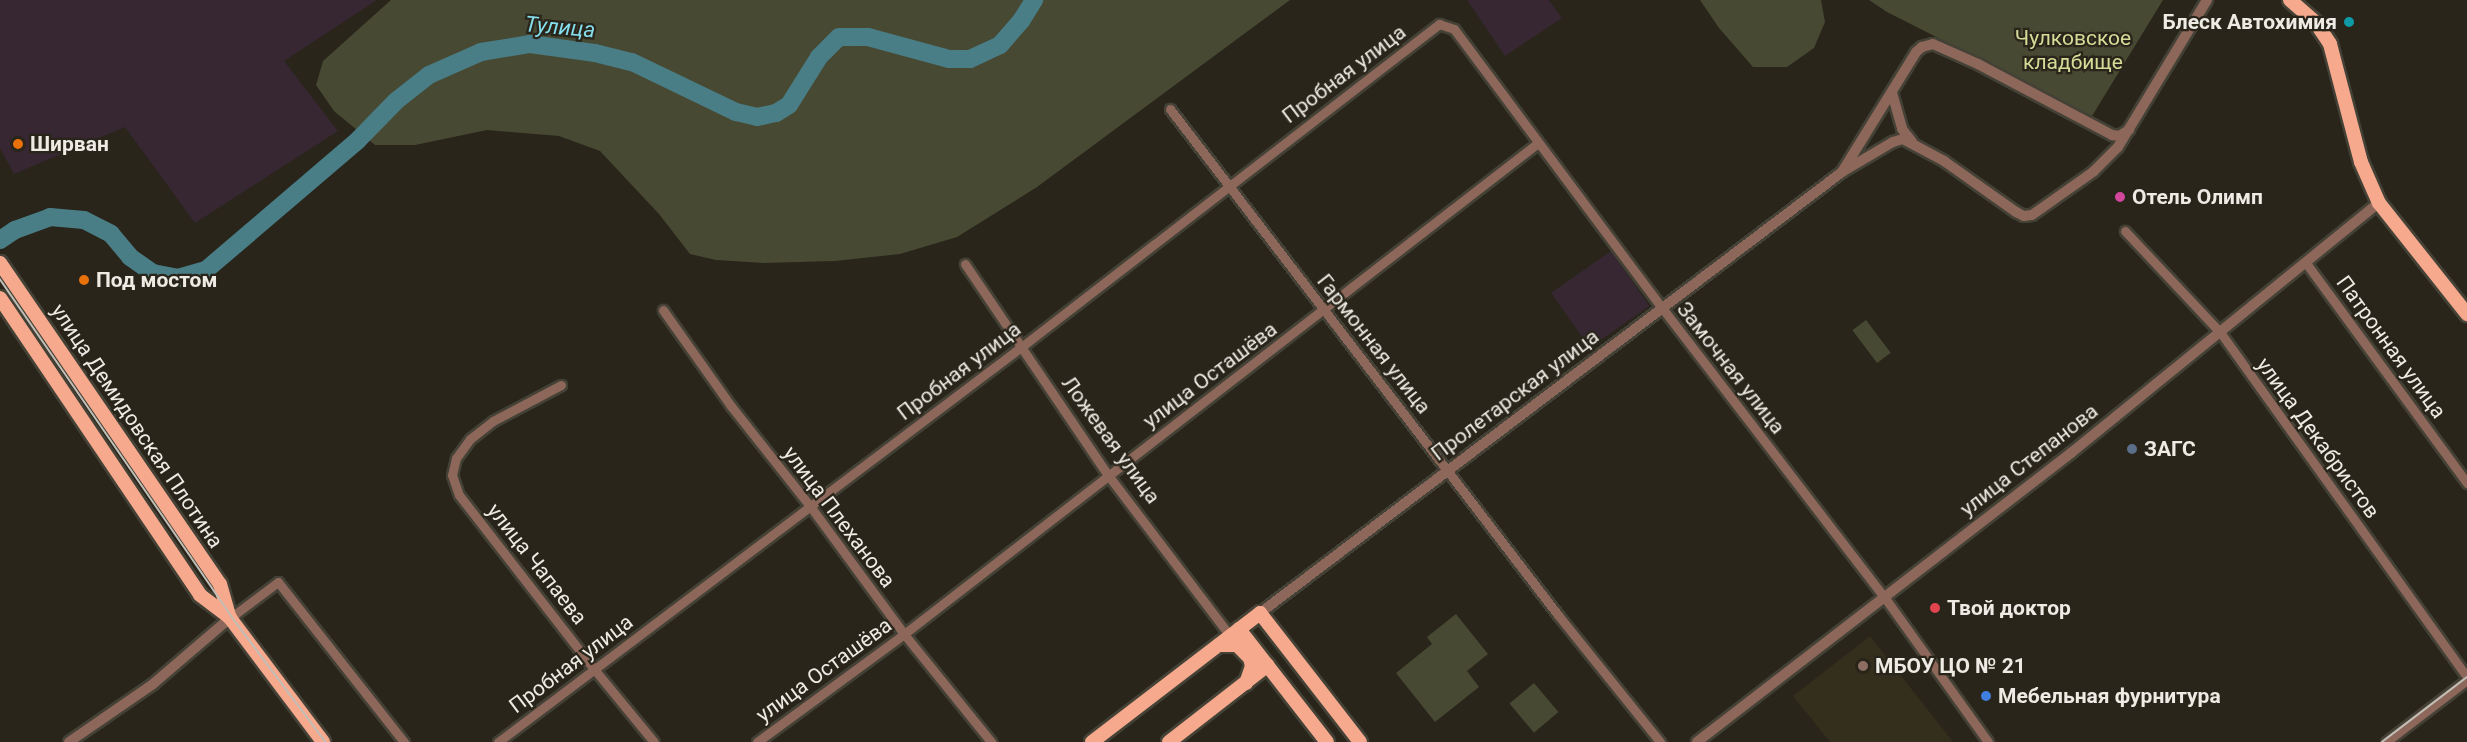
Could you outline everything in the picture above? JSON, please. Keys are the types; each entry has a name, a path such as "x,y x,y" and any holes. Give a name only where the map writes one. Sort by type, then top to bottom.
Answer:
{"main road":[{"path":"2290,0 2316,22 2330,44 2361,162 2379,203 2467,314"},
{"name":"улица Демидовская Плотина","path":"1,265 220,584 230,618"},
{"name":"улица Демидовская Плотина","path":"0,298 200,595 230,618 323,742"},
{"path":"90,433 101,411"},
{"path":"1260,613 1360,742"},
{"name":"Пролетарская улица","path":"1092,742 1260,613"},
{"path":"1229,637 1250,658 1252,666 1246,683"},
{"name":"Ложевая улица","path":"1229,637 1268,665 1327,742"},
{"path":"1169,742 1268,665"}],"street":[{"path":"1842,172 1893,142 1903,139 1944,161 2024,216 2044,208 2093,171 2118,147 2206,0"},
{"name":"Замочная улица","path":"1439,24 1454,29 1663,309 1885,598 1988,742"},
{"name":"Пробная улица","path":"498,742 1020,348 1439,24"},
{"name":"Пролетарская улица","path":"1260,613 1842,172 1916,52 1924,46 1934,44 1978,64 2112,135 2119,136 2129,130"},
{"path":"1892,93 1902,129 1914,143"},
{"name":"Гармонная улица","path":"1170,109 1660,742"},
{"name":"улица Осташёва","path":"757,742 904,634 1538,143"},
{"name":"улица Степанова","path":"1697,742 1750,699 1885,598 2379,203"},
{"name":"улица Декабристов","path":"2125,231 2220,332 2467,679"},
{"name":"Патронная улица","path":"2306,263 2375,354 2467,483"},
{"name":"Ложевая улица","path":"965,264 1108,475 1229,637"},
{"name":"улица Плеханова","path":"663,310 731,406 810,506 904,634 991,742"},
{"name":"улица Чапаева","path":"561,385 493,421 470,439 456,458 452,475 459,495 594,669 654,742"},
{"path":"69,742 153,684 230,618 278,582 404,742"},
{"path":"2386,742 2467,679"}],"shaded area":[{"path":"0,0 377,0 284,61 338,131 195,223 125,127 14,174 0,148"},
{"path":"1467,0 1549,0 1562,18 1505,56"},
{"path":"1611,251 1649,306 1590,348 1551,293"},
{"name":"МБОУ ЦО № 21","path":"1870,636 1953,742 1830,742 1793,696"}],"green space":[{"path":"391,0 1290,0 1037,187 957,237 900,254 835,261 764,263 716,260 690,254 659,214 600,151 559,136 487,130 415,145 375,145 334,111 316,85 323,61"},
{"path":"1700,0 1821,0 1825,22 1814,48 1787,67 1753,67 1719,28"},
{"name":"Чулковское кладбище","path":"1869,0 2163,0 2092,116 1887,12"},
{"path":"1866,320 1891,353 1877,363 1852,330"},
{"path":"1456,614 1488,654 1467,671 1479,687 1435,722 1396,673 1432,644 1427,637"},
{"path":"1534,683 1558,712 1534,733 1509,704"}],"waterway":[{"name":"Тулица","path":"0,240 15,230 50,217 84,220 111,234 130,257 153,273 178,278 206,270 358,140 396,101 429,75 481,52 530,44 595,53 632,62 736,112 757,117 776,113 789,105 819,57 839,37 868,37 949,59 970,59 1000,45 1021,21 1034,0"}],"tram line":[{"path":"0,279 232,617 326,742"},
{"path":"2382,742 2467,677"}],"place":[{"name":"Блеск Автохимия","path":"2349,22"},
{"name":"Ширван","path":"18,144"},
{"name":"Отель Олимп","path":"2120,197"},
{"name":"Под мостом","path":"84,280"},
{"name":"ЗАГС","path":"2132,449"},
{"name":"Твой доктор","path":"1935,608"},
{"name":"МБОУ ЦО № 21","path":"1863,666"},
{"name":"Мебельная фурнитура","path":"1986,696"}]}
